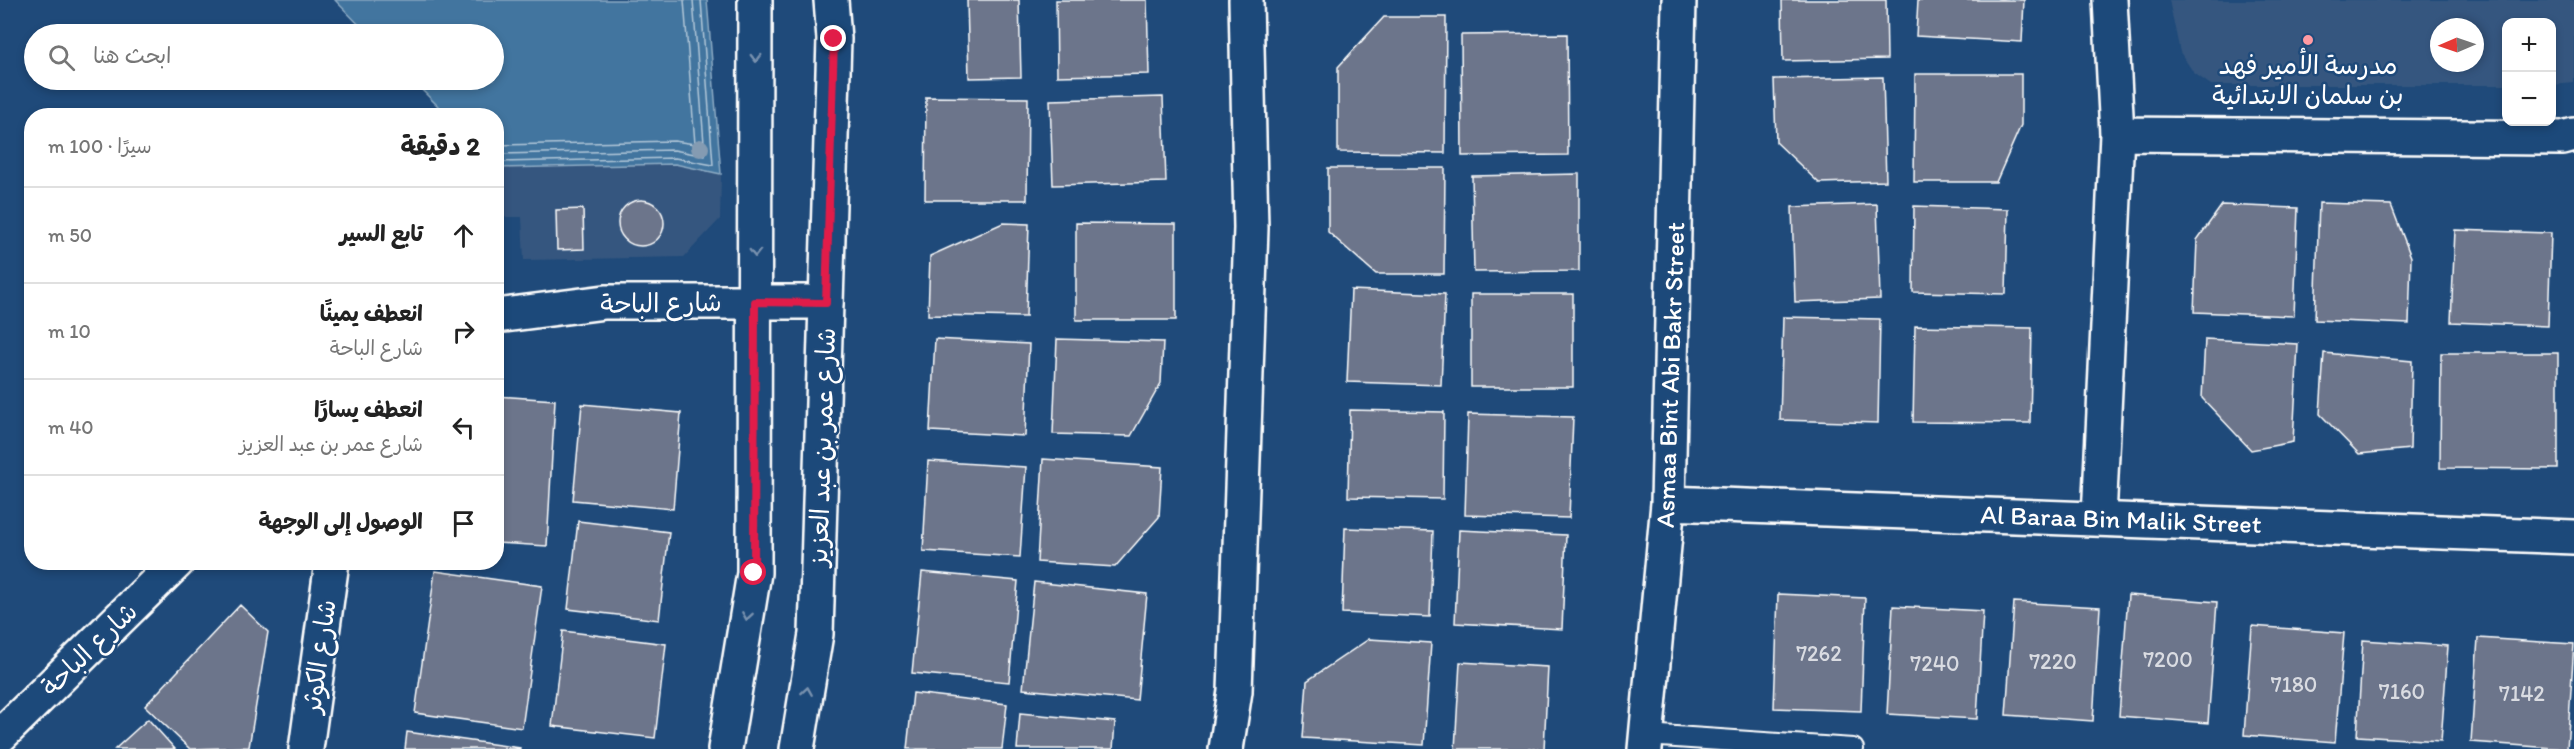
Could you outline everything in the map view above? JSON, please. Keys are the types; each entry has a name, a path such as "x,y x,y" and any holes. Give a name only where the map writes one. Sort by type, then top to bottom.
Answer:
{"street":[{"path":"725,749 754,573 755,0"},
{"name":"شارع عمر بن عبد العزيز","path":"797,749 816,634 834,39 831,0"},
{"path":"1226,749 1235,692 1251,228 1246,0"},
{"name":"Asmaa Bint Abi Bakr Street","path":"1645,742 1668,503 1679,0"},
{"path":"2099,518 2117,134 2110,0"},
{"path":"2117,134 2551,138 2574,135"},
{"name":"شارع الباحة","path":"504,315 604,302 826,303"},
{"name":"Al Baraa Bin Malik Street","path":"1668,503 2574,537"},
{"name":"شارع الباحة","path":"0,736 169,570"},
{"name":"شارع الكوثر","path":"306,749 331,570"}],"lane":[{"path":"1645,742 1853,749"}],"shaded area":[{"name":"مدرسة الأمير فهد بن سلمان الابتدائية","path":"2169,0 2574,0 2574,83 2556,85 2556,18 2502,18 2502,85 2211,85 2194,73 2180,52"},
{"path":"675,164 721,174 720,219 684,257 524,260 522,217 504,217 504,168"}],"water":[{"path":"335,0 707,0 721,174 675,164 504,168 504,108 440,108 422,90 504,90 504,24 358,24"}],"building":[{"path":"967,0 1019,0 1021,77 969,78"},
{"path":"1056,0 1147,0 1149,74 1057,76"},
{"path":"1782,0 1886,0 1887,59 1783,61"},
{"path":"1918,0 2024,0 2022,42 1916,36"},
{"path":"1384,17 1446,17 1445,153 1338,152 1338,67"},
{"path":"1567,34 1568,155 1462,156 1461,35"},
{"path":"1915,74 2021,74 2021,125 1996,182 1914,182"},
{"path":"1883,77 1886,181 1819,183 1776,142 1774,79"},
{"path":"926,97 1028,98 1027,200 925,200"},
{"path":"1163,97 1166,182 1053,185 1050,100"},
{"path":"1328,168 1445,168 1444,274 1376,274 1328,232"},
{"path":"1579,174 1579,271 1474,272 1472,176"},
{"path":"641,200 657,207 664,223 657,239 641,246 625,239 618,223 625,207"},
{"path":"2319,203 2391,205 2411,257 2409,324 2315,320"},
{"path":"1877,204 1880,299 1795,302 1792,207"},
{"path":"2222,205 2298,208 2294,316 2194,312 2197,240"},
{"path":"1914,206 2008,209 2006,294 1913,292"},
{"path":"583,209 584,249 557,250 556,210"},
{"path":"1003,223 1029,224 1026,317 928,315 930,256"},
{"path":"1076,223 1176,224 1176,320 1076,320"},
{"path":"2455,230 2551,233 2548,326 2451,322"},
{"path":"1351,290 1445,294 1441,385 1347,382"},
{"path":"1471,294 1573,294 1573,387 1471,387"},
{"path":"1783,317 1880,319 1878,423 1780,420"},
{"path":"1915,326 2032,328 2030,423 1913,422"},
{"path":"935,339 1029,344 1025,436 930,431"},
{"path":"1057,339 1163,342 1161,383 1131,436 1053,434"},
{"path":"2205,339 2298,344 2293,442 2251,450 2202,398"},
{"path":"2324,353 2412,361 2410,449 2359,454 2320,414"},
{"path":"2441,353 2558,353 2558,469 2440,468"},
{"path":"504,397 555,400 547,546 504,543"},
{"path":"582,404 681,413 673,509 573,500"},
{"path":"1350,410 1444,412 1443,499 1348,497"},
{"path":"1468,414 1573,417 1569,518 1465,515"},
{"path":"1043,459 1162,467 1159,517 1115,567 1037,562"},
{"path":"928,461 1026,467 1020,557 923,551"},
{"path":"578,521 669,532 659,620 568,609"},
{"path":"1345,528 1433,531 1430,617 1342,613"},
{"path":"1459,530 1566,535 1562,629 1455,623"},
{"path":"435,571 542,586 522,728 415,713"},
{"path":"922,572 1018,581 1009,682 912,673"},
{"path":"1034,582 1147,594 1137,700 1023,689"},
{"path":"1778,594 1865,598 1861,711 1774,708"},
{"path":"2128,595 2217,602 2208,723 2119,716"},
{"path":"2014,602 2100,607 2093,721 2006,715"},
{"path":"240,605 268,632 249,747 190,749 145,706"},
{"path":"1893,606 1983,611 1977,719 1887,714"},
{"path":"2252,626 2344,633 2335,742 2244,735"},
{"path":"563,631 666,644 655,738 552,726"},
{"path":"2478,638 2574,644 2567,749 2471,742"},
{"path":"1369,639 1431,643 1424,745 1303,738 1307,681"},
{"path":"2363,640 2448,646 2441,741 2357,736"},
{"path":"1460,662 1548,667 1544,749 1455,749"},
{"path":"913,693 1007,704 1002,749 907,749"},
{"path":"1020,713 1115,722 1113,749 1017,749"},
{"path":"148,719 175,749 115,749"},
{"path":"407,732 520,748 520,749 405,749"}],"place":[{"name":"مدرسة الأمير فهد بن سلمان الابتدائية","path":"2308,40"}],"route":[{"path":"754,573 755,302 826,303 834,39"}]}
